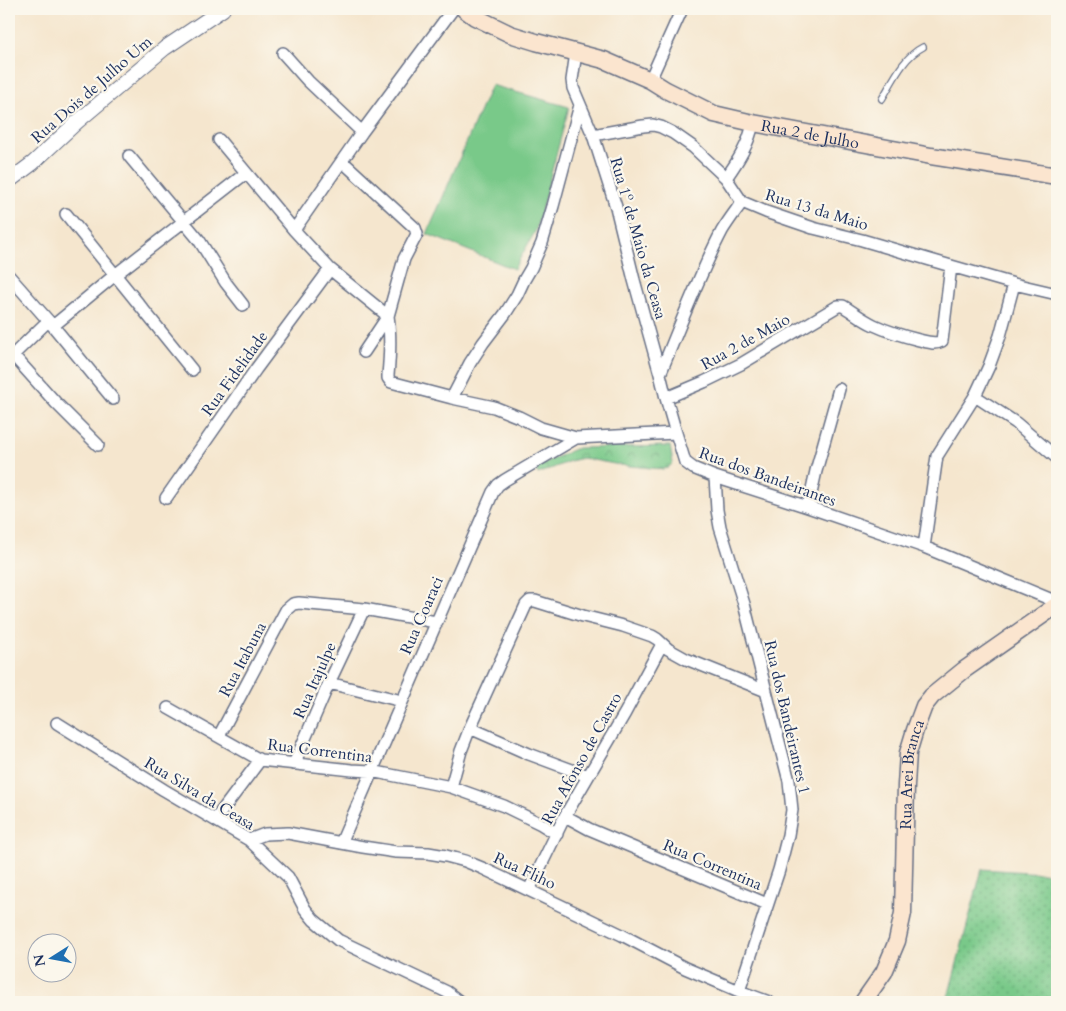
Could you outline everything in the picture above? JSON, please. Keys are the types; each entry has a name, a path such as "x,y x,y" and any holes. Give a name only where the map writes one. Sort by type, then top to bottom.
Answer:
{"main road":[{"name":"Rua 2 de Julho","path":"464,9 510,34 604,60 650,80 714,114 931,156 1057,176"},
{"name":"Rua Arei Branca","path":"863,1002 884,972 897,941 903,913 908,753 924,706 932,696 964,670 1057,604"}],"street":[{"name":"Rua Dois de Julho Um","path":"9,181 33,163 165,48 223,9"},
{"path":"294,230 362,132 453,9"},
{"path":"650,80 682,9"},
{"path":"283,53 308,81 362,132"},
{"name":"Rua 1º de Maio da Ceasa","path":"576,53 572,80 573,88 593,135 616,207 676,433"},
{"path":"452,398 470,364 518,295 542,243 554,206 580,105"},
{"path":"726,178 743,151 750,136 753,123"},
{"name":"Rua 13 da Maio","path":"593,135 643,126 661,127 693,147 726,178 742,202 813,228 862,240 1014,284 1057,294"},
{"path":"219,140 294,230 330,269 388,316 390,335 388,378 390,381 494,407 541,428 576,438 676,433"},
{"path":"129,156 199,240 226,283 243,305"},
{"path":"342,161 416,231 416,236 402,264 388,316 364,352"},
{"path":"98,445 56,403 13,355 50,324 185,222 246,173"},
{"path":"660,374 684,313 723,230 742,202"},
{"path":"66,214 192,370"},
{"name":"Rua 2 de Maio","path":"666,398 741,364 838,306 843,306 872,324 899,335 930,343 939,343 942,341 950,266"},
{"name":"Rua Fidelidade","path":"166,498 256,369 330,269"},
{"path":"9,276 113,399"},
{"path":"924,547 937,456 975,396 989,366 1000,336 1014,284"},
{"path":"808,508 816,471 840,389"},
{"path":"975,396 1016,423 1057,458"},
{"name":"Rua dos Bandeirantes","path":"676,433 685,462 693,468 715,478 924,547 1057,604"},
{"name":"Rua Coaraci","path":"340,843 493,492 498,485 576,438"},
{"name":"Rua dos Bandeirantes 1","path":"715,478 720,528 744,604 789,781 792,810 779,870 739,991"},
{"path":"450,787 470,728 526,605 530,602 535,601 652,636 686,659 766,691"},
{"name":"Rua Itabuna","path":"219,736 286,610 293,604 299,603 364,609"},
{"path":"364,609 436,622"},
{"name":"Rua Itajulpe","path":"294,764 364,609"},
{"name":"Rua Afonso de Castro","path":"529,890 565,816 625,713 662,644"},
{"path":"329,683 402,701"},
{"name":"Rua Correntina","path":"168,708 260,760 371,771 450,787 504,806 557,834"},
{"name":"Rua Silva da Ceasa","path":"57,723 164,790 249,840 288,877 305,909 314,920 338,940 447,992 460,1002"},
{"path":"470,728 529,754 588,776"},
{"path":"215,820 260,760"},
{"name":"Rua Correntina","path":"565,816 589,829 767,904"},
{"name":"Rua Fliho","path":"249,840 266,834 282,832 396,852 428,853 465,861 622,935 685,968 769,1002"}],"lane":[{"path":"882,99 906,61 915,51 923,47"}],"green space":[{"path":"491,85 569,107 536,230 514,269 427,234"},
{"path":"670,446 673,463 668,468 662,469 620,465 582,458 538,474 535,467 577,448"},
{"path":"982,869 1057,874 1057,1002 944,1002 948,997"}]}
